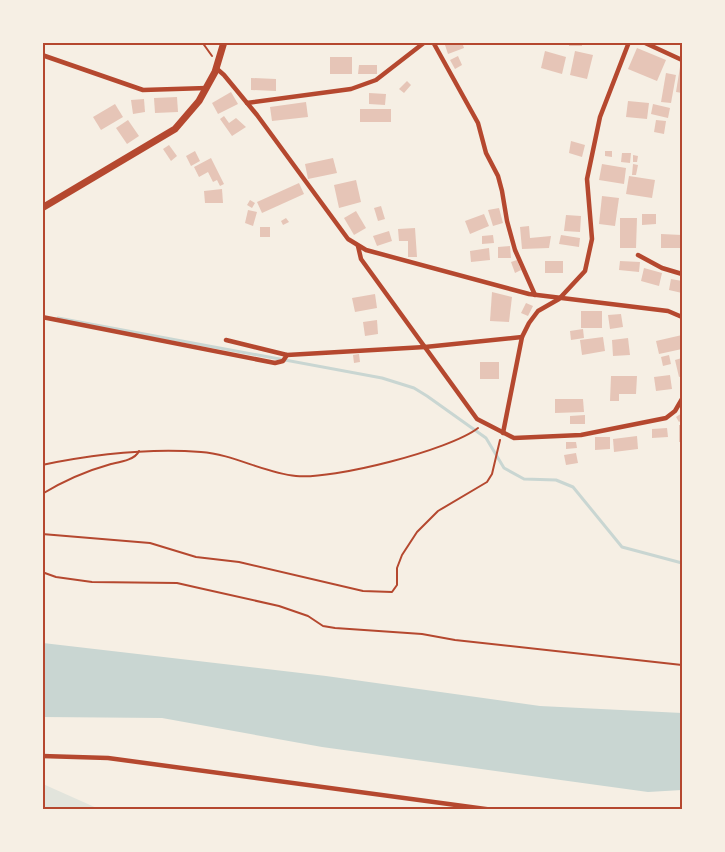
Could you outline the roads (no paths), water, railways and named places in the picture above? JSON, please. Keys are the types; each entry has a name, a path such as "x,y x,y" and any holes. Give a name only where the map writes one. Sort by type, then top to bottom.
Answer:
{"main road":[{"path":"42,208 175,129 190,115 207,88 220,58 224,42"}],"street":[{"path":"247,102 351,89 376,80 425,42"},
{"path":"433,42 478,124 486,153 498,176 515,250 535,295"},
{"path":"503,433 522,337 529,323 538,311 559,299 585,271 592,231 587,179 600,116 629,42"},
{"path":"642,42 682,60"},
{"path":"42,55 143,90 207,88"},
{"path":"216,68 247,102 348,239 358,246 400,261 535,295 668,311 682,318"},
{"path":"358,246 361,259 477,419 503,433 514,438 581,435 653,422 666,418 676,411 682,399"},
{"path":"638,255 662,268 682,274"},
{"path":"42,317 275,363 283,361 287,355"},
{"path":"226,340 287,355 425,348 522,337"},
{"path":"42,756 108,758 493,810"}],"waterway":[{"path":"58,318 382,378 414,388 486,438 504,468 524,479 556,480 573,487 622,547 682,563"}]}
